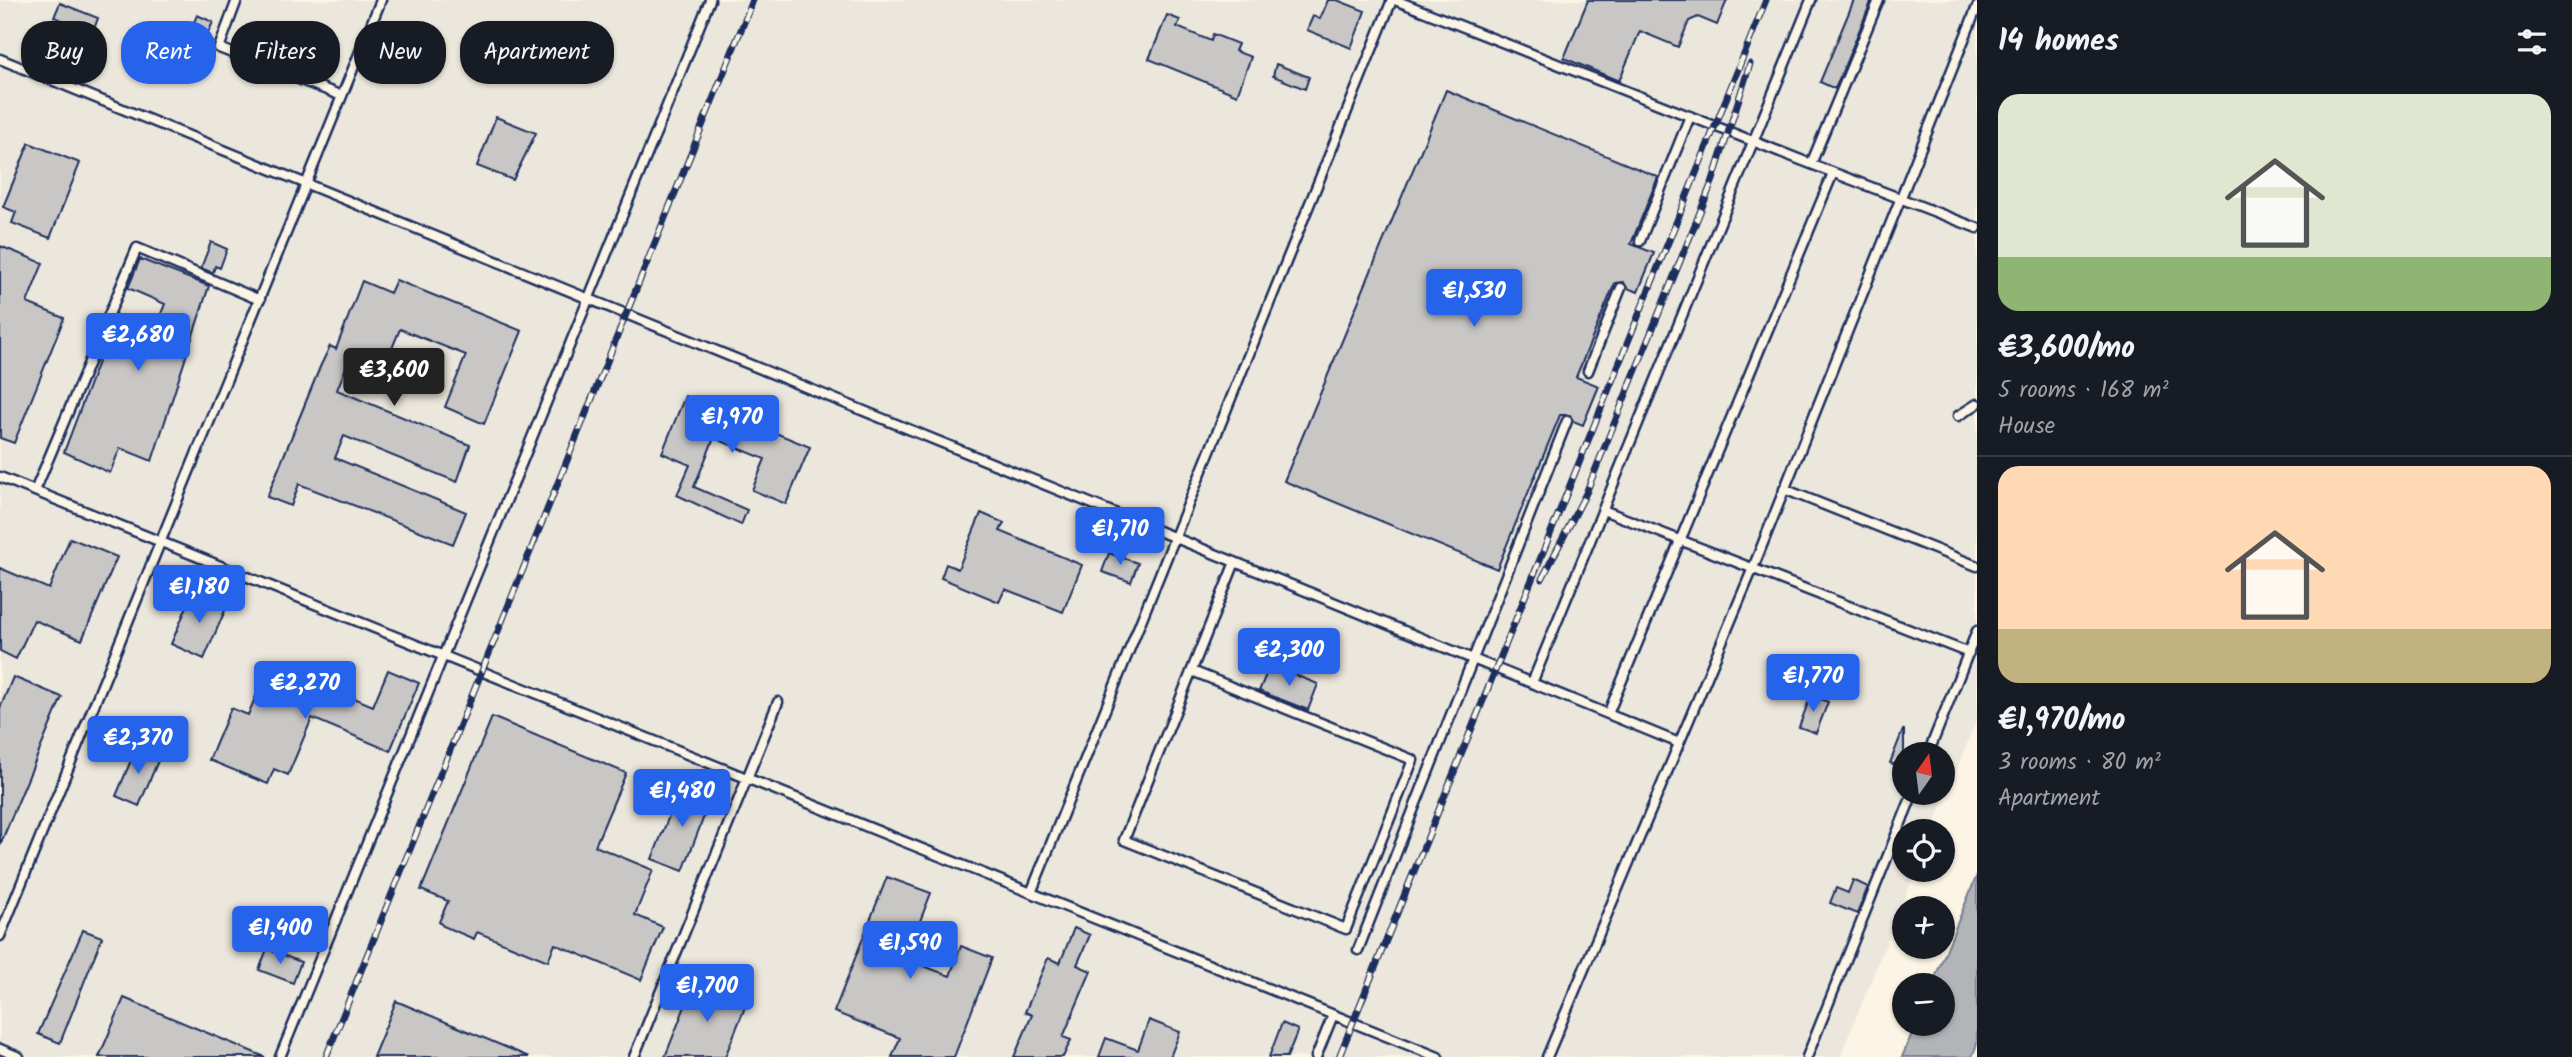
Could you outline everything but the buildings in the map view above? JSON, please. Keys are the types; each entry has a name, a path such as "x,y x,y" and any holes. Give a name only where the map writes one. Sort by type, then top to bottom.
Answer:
{"lane":[{"path":"237,0 219,48 342,96"},
{"path":"0,936 3,920 162,542 381,0"},
{"path":"280,1057 710,0"},
{"path":"1031,892 1393,0 1977,228"},
{"path":"1532,683 1811,0"},
{"path":"1811,164 1879,0"},
{"path":"1548,1057 1752,568 1977,7"},
{"path":"0,59 1679,743"},
{"path":"1640,241 1690,116"},
{"path":"1608,714 1833,173"},
{"path":"35,491 137,248 260,300"},
{"path":"1587,371 1621,288"},
{"path":"1958,416 1977,404"},
{"path":"1358,950 1567,421"},
{"path":"0,477 1438,1057"},
{"path":"1784,489 1977,566"},
{"path":"1603,510 1969,653"},
{"path":"1192,671 1413,760 1346,929 1124,840 1235,562"},
{"path":"1933,742 1977,631"},
{"path":"634,1057 778,702"},
{"path":"1807,1057 1908,805"},
{"path":"1316,1057 1333,1015"},
{"path":"0,1049 19,1057"}],"shaded area":[{"path":"0,0 1977,0 1977,719 1955,774 1955,742 1892,742 1892,805 1942,805 1937,819 1892,819 1892,882 1911,882 1905,896 1892,896 1892,929 1840,1057 0,1057"},
{"path":"1977,875 1977,1044 1972,1057 1902,1057 1911,1036 1955,1036 1955,973 1937,973 1943,959 1955,959 1955,929"}],"railway":[{"path":"326,1057 753,0"},
{"path":"1339,1057 1766,0"},
{"path":"1542,579 1586,493 1713,180 1750,64"}]}
